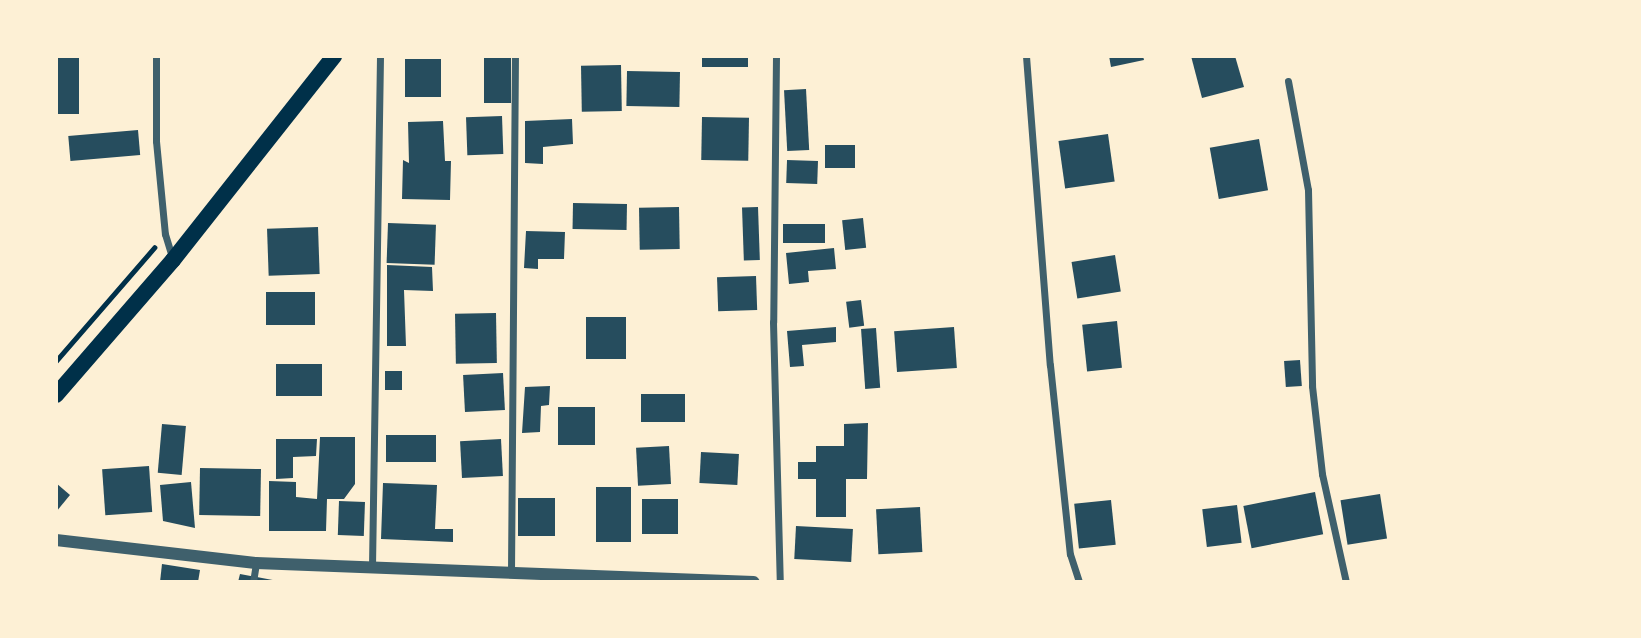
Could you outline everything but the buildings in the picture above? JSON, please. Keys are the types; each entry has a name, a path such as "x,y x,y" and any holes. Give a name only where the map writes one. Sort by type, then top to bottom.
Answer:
{"main road":[{"path":"56,395 173,260 334,56"}],"street":[{"path":"156,56 156,141 165,234 173,260"},
{"path":"372,566 380,56"},
{"path":"511,572 515,56"},
{"path":"776,56 773,322 780,582"},
{"path":"1026,56 1050,365 1070,554 1079,582"},
{"path":"1288,82 1308,190 1313,398 1322,474 1346,582"},
{"path":"56,540 256,563 754,582"},
{"path":"253,582 256,563"}]}
